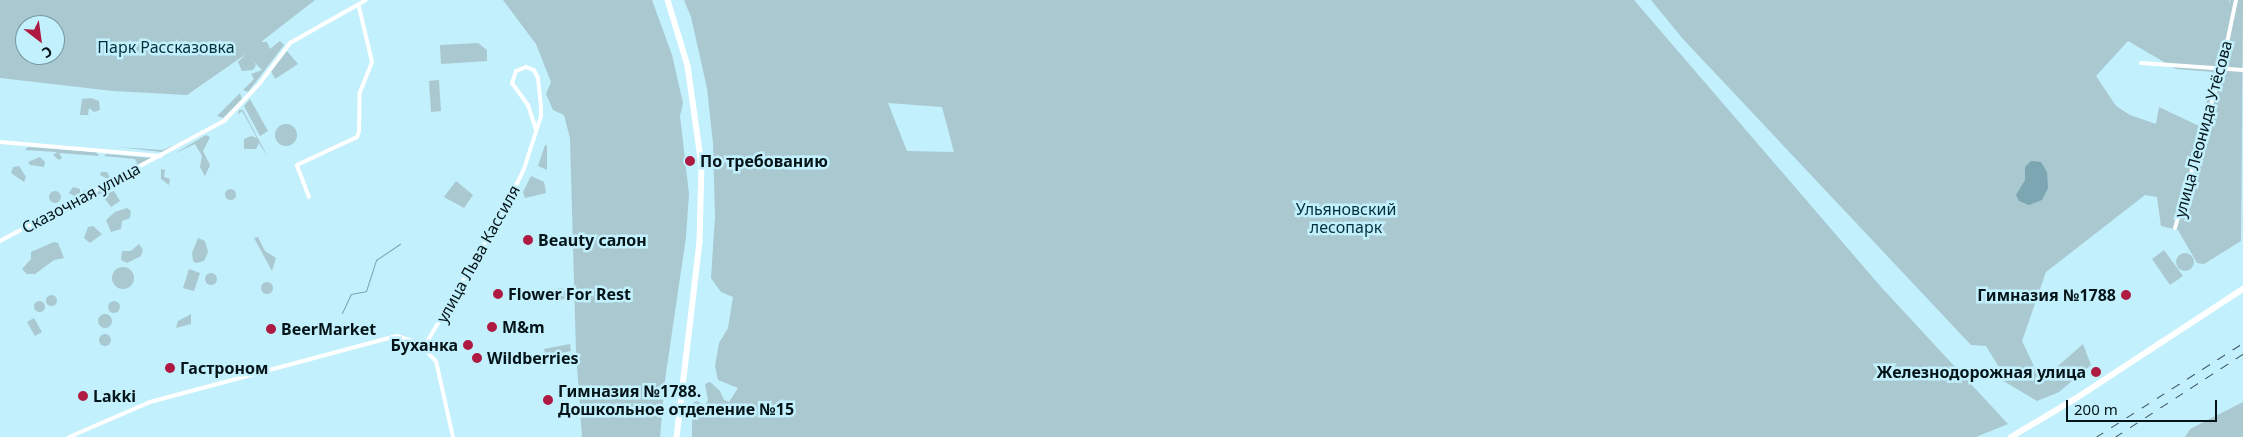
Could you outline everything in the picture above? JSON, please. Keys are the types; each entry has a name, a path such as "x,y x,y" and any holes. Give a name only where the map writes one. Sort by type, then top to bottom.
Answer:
{"street":[{"path":"309,197 297,166 357,137 359,131 360,92 372,62 359,6 366,0"},
{"path":"668,0 688,66 702,165 700,242 677,437"},
{"name":"улица Леонида Утёсова","path":"2175,228 2222,67 2236,0"},
{"name":"Сказочная улица","path":"0,241 161,156 228,118 298,38 359,6"},
{"path":"2141,63 2222,67 2243,70"},
{"name":"улица Льва Кассиля","path":"424,347 507,206 536,130 541,107 538,78 530,68 520,68 513,75 512,83 528,105 536,130"},
{"name":"Сказочная улица","path":"0,142 161,156"},
{"path":"2011,437 2075,399 2243,289"},
{"path":"69,437 79,435 157,400 386,337 409,339 424,347 439,370 452,437"}],"green space":[{"name":"Парк Рассказовка","path":"0,0 315,0 261,42 267,42 270,49 280,41 284,45 248,92 243,90 254,79 251,74 262,70 252,60 256,65 253,70 242,71 238,62 246,54 187,95 113,91 0,78"},
{"path":"503,0 652,0 672,55 683,103 680,116 689,194 686,237 665,380 660,437 582,437 576,352 570,138 564,115 553,110 546,94 551,82 536,44"},
{"name":"Ульяновский лесопарк","path":"684,0 1634,0 1881,287 2008,424 1976,437 692,437 692,404 696,401 705,405 708,400 705,384 710,382 720,391 724,400 729,402 738,388 718,380 715,366 719,343 728,328 733,297 721,292 711,278 715,217 713,143 707,88 691,17","holes":["888,103 942,107 954,152 907,151"]},
{"path":"1651,0 2229,0 2229,4 2230,0 2243,0 2241,241 2204,264 2197,263 2178,230 2161,226 2157,197 2145,195 2046,272 2022,341 2041,381 2083,344 2091,365 2059,392 2037,401 2000,379 1997,364 1986,346 1971,345 1683,39","holes":["2128,41 2176,69 2213,72 2201,127 2159,107 2156,124 2130,115 2116,106 2096,76"]},
{"path":"478,43 487,50 487,61 441,64 440,45"},
{"path":"287,51 298,64 275,79 271,71"},
{"path":"439,80 441,111 431,112 429,81"},
{"path":"240,93 242,99 223,118 217,116"},
{"path":"91,98 99,101 100,110 94,112 89,108 88,115 80,115 82,99"},
{"path":"250,99 268,131 260,136 244,106"},
{"path":"239,110 243,110 268,157 259,143 256,149 244,149 244,139 251,136 257,138 242,111 238,115"},
{"path":"286,124 294,127 297,135 294,143 286,146 278,143 275,135 278,127"},
{"path":"206,135 210,137 203,151 210,165 205,176 200,167 202,156 195,144 174,154"},
{"path":"174,145 162,152 118,147 163,150"},
{"path":"545,145 547,146 547,170 538,166"},
{"path":"28,147 96,152 99,156 59,153 62,158 59,160 53,155 57,152 25,150"},
{"path":"106,154 151,158 72,199 74,196 69,193 73,187 80,189 80,193 108,179 100,175 101,172 107,172 110,178 137,163 135,159 104,156"},
{"path":"40,157 45,162 44,167 30,165 28,162"},
{"path":"19,166 26,177 24,182 11,173 13,167"},
{"path":"161,169 165,170 164,177 170,179 169,185 161,179"},
{"path":"531,176 544,182 546,193 525,198 523,192"},
{"path":"122,179 125,181 89,200 90,196"},
{"path":"456,181 473,195 464,208 444,197"},
{"path":"228,189 232,189 235,194 234,198 228,199 225,196 225,192"},
{"path":"53,191 57,191 61,197 57,203 53,203 49,199 49,195"},
{"path":"114,191 120,201 111,207 102,195"},
{"path":"127,208 131,211 130,218 122,221 121,229 111,232 106,220 115,212"},
{"path":"93,226 102,234 90,243 84,238 88,227"},
{"path":"258,237 265,251 276,258 272,271 254,238"},
{"path":"198,238 205,241 208,252 204,261 196,263 193,261 192,253"},
{"path":"54,242 58,243 64,258 54,260 35,274 27,274 22,269 31,259 31,252"},
{"path":"139,244 143,250 141,256 127,263 121,260 122,251 131,251"},
{"path":"2164,250 2183,276 2170,285 2152,259"},
{"path":"2185,253 2191,256 2194,262 2191,268 2185,271 2179,268 2176,262 2179,256"},
{"path":"123,267 133,274 134,278 127,288 123,289 113,282 112,278 119,268"},
{"path":"189,269 200,273 194,291 183,288"},
{"path":"209,273 213,273 217,279 213,285 209,285 205,281 205,277"},
{"path":"265,282 269,282 273,288 269,294 265,294 261,290 261,286"},
{"path":"558,288 562,288 566,294 562,300 558,300 554,296 554,292"},
{"path":"51,294 57,300 51,306 45,300"},
{"path":"39,300 45,306 39,312 33,306"},
{"path":"112,301 116,301 120,307 116,313 112,313 108,309 108,305"},
{"path":"105,314 110,316 112,321 110,326 105,328 100,326 98,321 100,316"},
{"path":"191,314 191,324 176,328 178,321"},
{"path":"34,318 42,332 35,336 27,322"},
{"path":"107,334 110,335 110,345 103,346 100,345 99,338 100,335"},
{"path":"570,344 571,351 546,356 544,349"},
{"path":"2243,402 2243,437 2185,437 2190,429"}],"shaded area":[{"path":"2031,161 2041,162 2047,172 2048,188 2042,200 2029,205 2019,201 2016,195 2025,180 2025,167"}],"waterway":[{"path":"342,313 351,294 366,291 376,260 400,244"}],"railway":[{"path":"2096,437 2243,343"},
{"path":"2115,437 2243,354"}],"place":[{"name":"По требованию","path":"690,161"},
{"name":"Beauty салон","path":"528,240"},
{"name":"Flower For Rest","path":"498,294"},
{"name":"Гимназия №1788","path":"2126,295"},
{"name":"M&m","path":"492,327"},
{"name":"BeerMarket","path":"271,329"},
{"name":"Буханка","path":"468,345"},
{"name":"Wildberries","path":"477,358"},
{"name":"Гастроном","path":"170,368"},
{"name":"Железнодорожная улица","path":"2096,372"},
{"name":"Lakki","path":"83,396"},
{"name":"Гимназия №1788. Дошкольное отделение №15","path":"548,400"}]}
